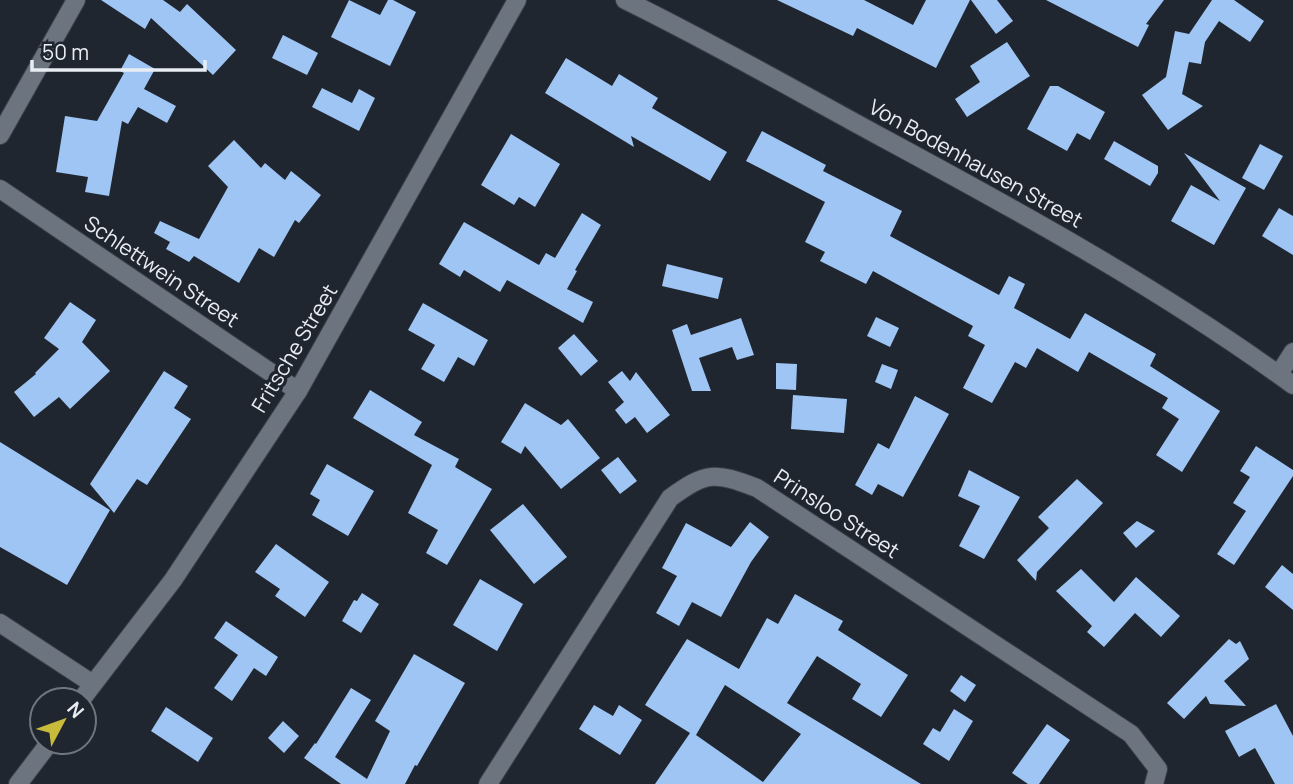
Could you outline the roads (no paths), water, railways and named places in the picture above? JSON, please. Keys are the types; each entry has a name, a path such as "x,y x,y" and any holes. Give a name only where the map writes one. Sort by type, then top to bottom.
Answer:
{"street":[{"path":"0,135 76,0"},
{"name":"Fritsche Street","path":"93,684 173,580 299,391 517,0"},
{"name":"Von Bodenhausen Street","path":"625,0 1009,206 1134,278 1286,379"},
{"name":"Schlettwein Street","path":"0,189 299,391"},
{"path":"1286,379 1293,352"},
{"name":"Prinsloo Street","path":"493,783 670,498 694,480 722,475 757,488 1131,734 1158,769 1154,784"},
{"path":"0,623 93,684"},
{"path":"19,784 40,756"}]}
